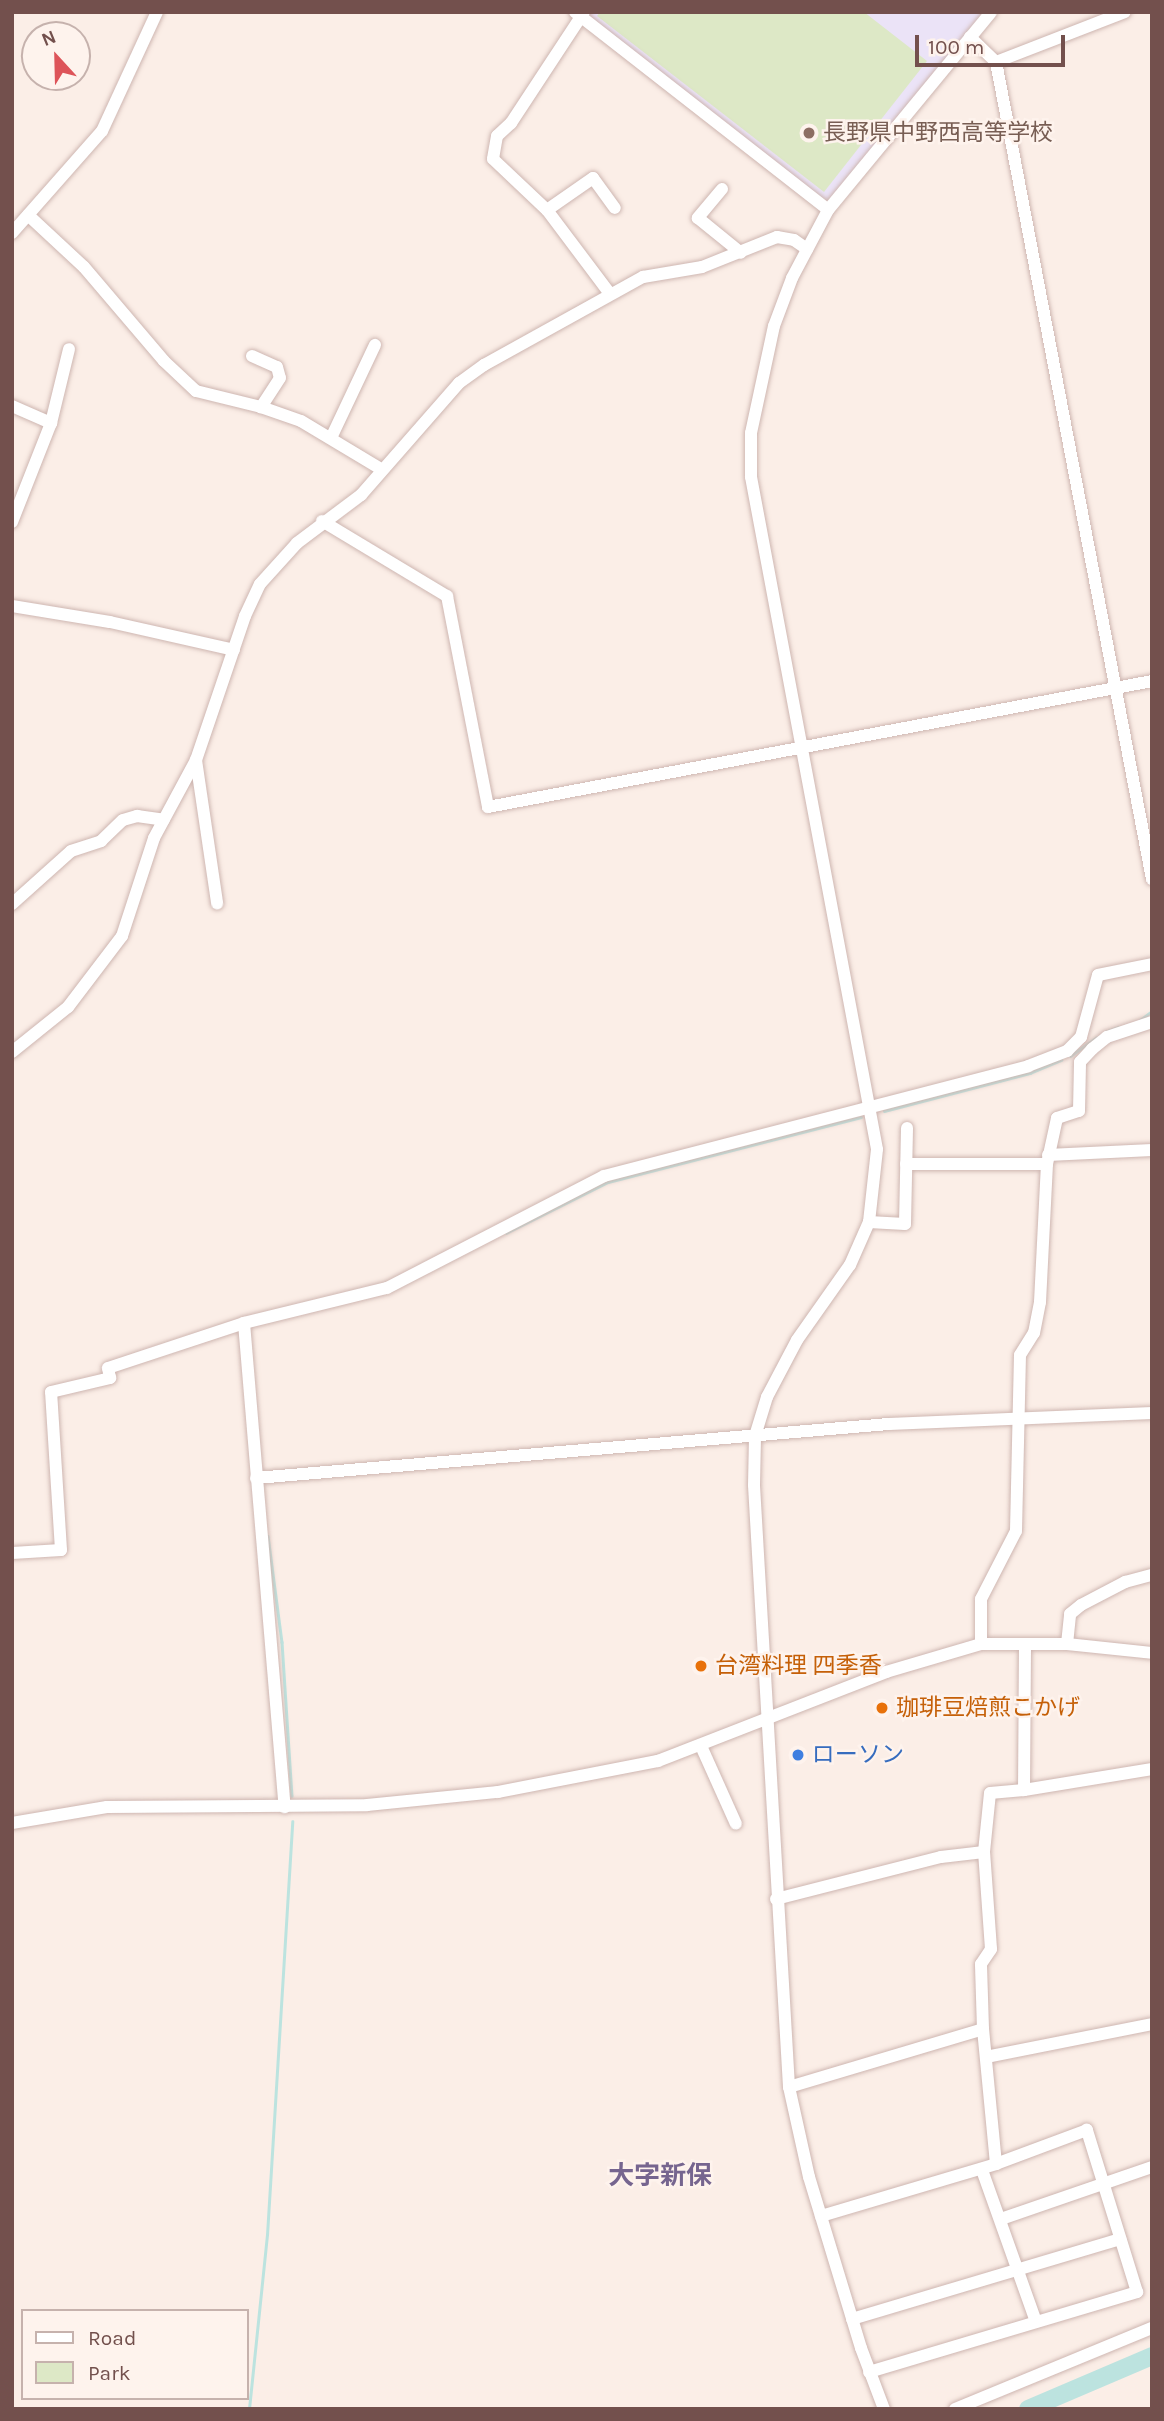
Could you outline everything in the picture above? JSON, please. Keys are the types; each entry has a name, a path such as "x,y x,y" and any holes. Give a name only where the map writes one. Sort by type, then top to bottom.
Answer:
{"street":[{"path":"12,233 102,131 157,12"},
{"path":"884,2409 869,2372 821,2216 789,2087 776,1899 755,1436 767,1397 797,1340 850,1265 869,1222 877,1177 872,1105 751,477 751,433 774,326 807,249 828,210 990,12"},
{"path":"996,62 1125,12"},
{"path":"610,294 547,210 493,159 497,136 511,123 580,14 828,210"},
{"path":"970,37 996,62 1152,879"},
{"path":"547,210 593,178 615,208"},
{"path":"689,230 722,189"},
{"path":"28,215 84,268 164,361 196,391 261,407 331,438 381,469"},
{"path":"698,218 741,253"},
{"path":"12,1052 68,1007 107,960 122,936 164,820 196,760 233,650 260,584 322,521 361,495 459,383 610,294 643,278 702,267 777,237 794,240 807,249"},
{"path":"331,438 376,345"},
{"path":"12,522 51,423 69,349"},
{"path":"252,356 277,368 280,378 261,407"},
{"path":"12,406 51,423"},
{"path":"322,521 447,596 488,807 1152,681"},
{"path":"12,606 145,628 233,650"},
{"path":"196,760 217,904"},
{"path":"12,904 71,851 101,841 124,820 137,816 164,820"},
{"path":"12,1553 61,1550 51,1392 110,1378 108,1368 243,1323 387,1288 604,1176 1028,1066 1067,1051 1081,1037 1098,975 1152,964"},
{"path":"981,1644 981,1600 1016,1531 1020,1355 1034,1333 1040,1302 1047,1160 1057,1118 1079,1111 1080,1062 1107,1037 1150,1024 1152,1040"},
{"path":"869,1222 905,1224 907,1128"},
{"path":"906,1164 1047,1160 1152,1150"},
{"path":"243,1323 285,1807"},
{"path":"256,1478 755,1436 1020,1418 1152,1413"},
{"path":"1067,1644 1070,1614 1081,1605 1125,1582 1152,1575"},
{"path":"12,1824 107,1807 367,1805 498,1792 614,1771 702,1746 886,1672 981,1644 1067,1644 1152,1653"},
{"path":"1024,1790 1025,1644"},
{"path":"702,1746 736,1824"},
{"path":"996,2164 983,2029 981,1964 990,1949 984,1852 990,1793 1152,1769"},
{"path":"776,1899 941,1857 984,1852"},
{"path":"986,2057 1152,2024"},
{"path":"789,2087 983,2029"},
{"path":"821,2216 982,2170 1087,2130 1137,2292 869,2372"},
{"path":"1001,2219 1152,2167"},
{"path":"982,2170 1036,2322"},
{"path":"852,2319 1120,2239"},
{"path":"956,2409 1152,2328"}],"shaded area":[{"name":"長野県中野西高等学校","path":"584,12 991,12 828,210"}],"green space":[{"name":"長野県中野西高等学校","path":"600,12 864,12 927,61 824,192 597,16"}],"waterway":[{"path":"1140,1020 1152,1011"},
{"path":"1105,1032 1118,1027"},
{"path":"1070,1056 1096,1038"},
{"path":"884,1111 1030,1073 1061,1060"},
{"path":"506,1233 608,1182 861,1117"},
{"path":"268,1536 282,1642 292,1796"},
{"path":"249,2409 267,2235 292,1822"},
{"path":"1028,2409 1152,2356"}],"place":[{"name":"長野県中野西高等学校","path":"809,133"},
{"name":"台湾料理 四季香","path":"701,1666"},
{"name":"珈琲豆焙煎こかげ","path":"882,1708"},
{"name":"ローソン","path":"798,1755"}],"district":[{"name":"大字新保","path":"660,2176"}]}
